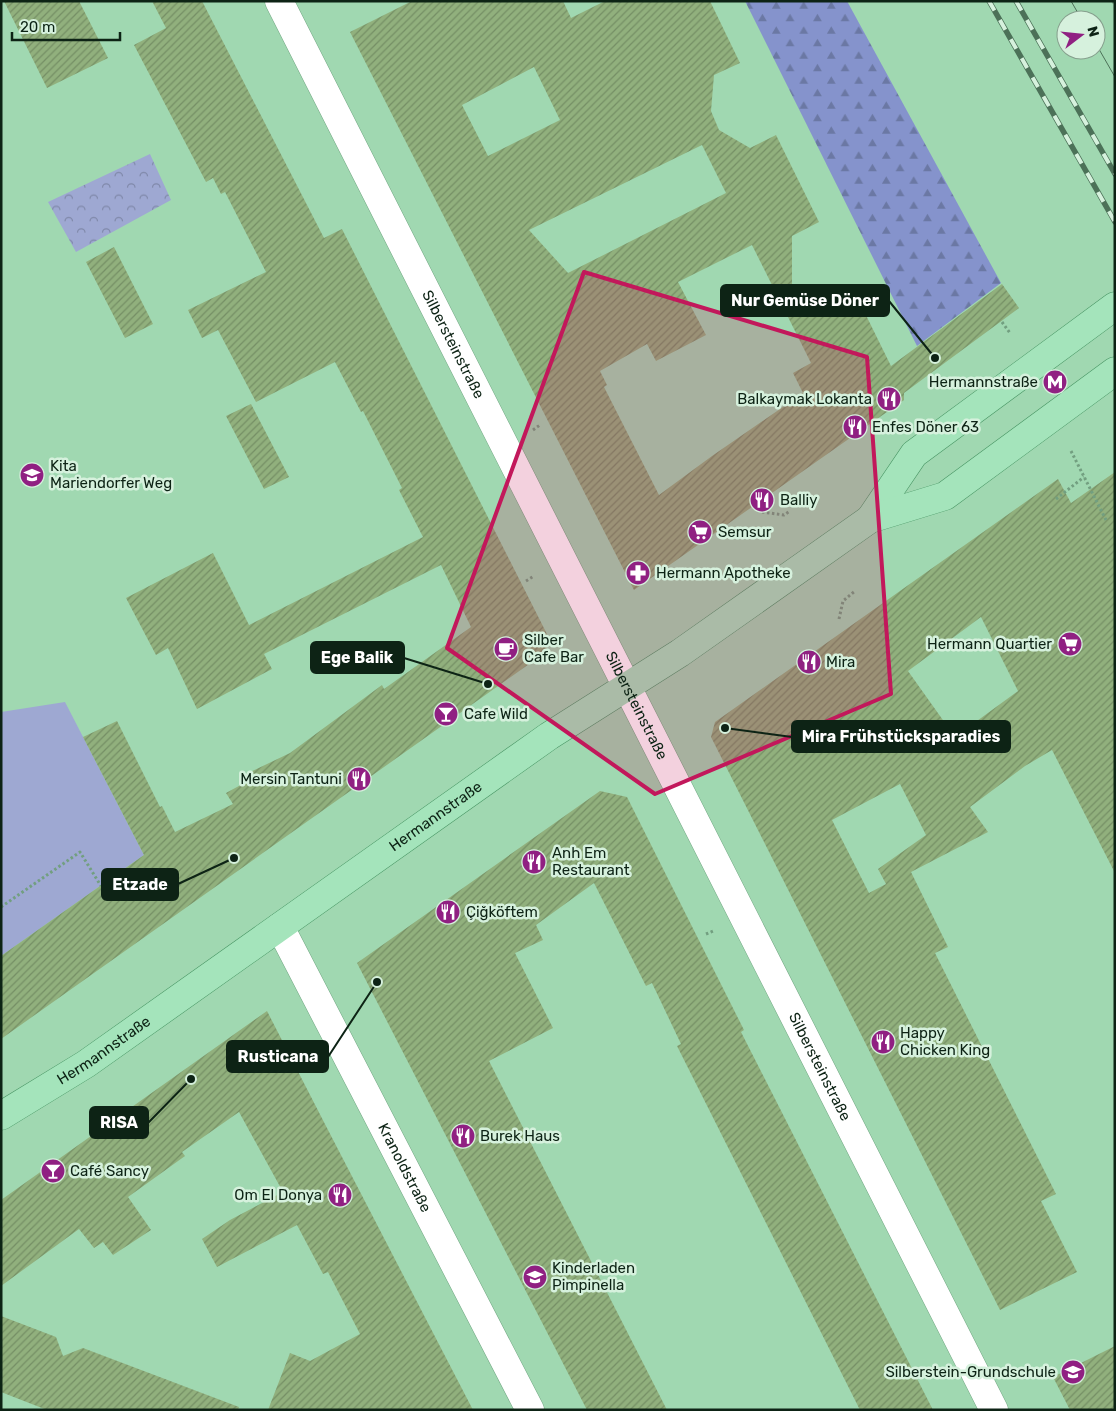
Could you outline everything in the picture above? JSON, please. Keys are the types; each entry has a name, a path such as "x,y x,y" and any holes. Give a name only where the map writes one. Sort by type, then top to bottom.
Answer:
{"main road":[{"name":"Hermannstraße","path":"870,518 914,454 1115,306"},
{"name":"Hermannstraße","path":"1,1116 86,1064 549,736 687,648 870,518 945,496 1115,371"}],"street":[{"name":"Silbersteinstraße","path":"279,1 994,1410"},
{"name":"Kranoldstraße","path":"280,927 530,1410"}],"path":[{"path":"1113,1 1115,5"},
{"path":"1002,322 1010,333"},
{"path":"530,431 540,425"},
{"path":"1071,451 1106,520"},
{"path":"1056,499 1084,478"},
{"path":"762,512 784,516 790,511"},
{"path":"526,581 537,574"},
{"path":"839,619 843,601 855,592"},
{"path":"1,907 80,852 101,886"},
{"path":"706,934 714,930"}],"highlighted area":[{"path":"584,272 867,357 891,694 655,794 447,648"}],"green space":[{"path":"745,1 847,1 1001,283 917,346"},
{"path":"150,154 171,200 76,252 48,202"},
{"path":"65,702 144,855 1,956 1,712"}],"building":[{"path":"4,1 79,1 108,58 47,88"},
{"path":"152,1 202,1 324,238 342,229 549,638 546,652 1,1039 1,956 144,855 83,737 117,721 160,807 162,806 175,832 233,804 226,793 248,781 244,775 290,753 382,685 384,689 471,627 441,565 264,654 272,669 197,709 168,648 156,655 126,598 213,553 249,625 423,537 399,490 402,488 363,411 361,412 335,362 256,402 218,330 202,338 188,310 266,272 225,192 221,194 213,178 206,182 134,45 166,28"},
{"path":"412,1 563,1 571,18 605,1 710,1 740,63 714,75 711,111 719,130 750,148 776,135 819,222 792,236 792,288 832,317 860,303 891,366 1002,284 1019,308 904,393 904,400 634,590 350,32","holes":["534,67 560,120 488,156 462,105","702,145 726,193 568,273 529,230","752,245 811,363 793,373 803,393 659,495 604,387 607,385 600,371 647,344 656,361 706,335 678,282"]},
{"path":"114,247 153,324 125,338 86,262"},
{"path":"251,404 289,477 264,489 226,416"},
{"path":"1115,472 1115,873 1052,750 1025,766 970,807 988,832 911,872 948,947 935,953 1056,1194 1041,1201 1077,1272 1000,1310 711,737 715,722 1058,479 1071,503","holes":["981,617 1018,691 955,737 908,671","900,784 926,835 878,869 886,884 869,893 832,820"]},
{"path":"600,791 627,797 744,1030 741,1032 933,1410 860,1410 677,1046 681,1044 652,983 646,986 594,883 536,925 543,940 515,953 553,1028 489,1061 667,1410 587,1410 357,963"},
{"path":"267,1011 473,1410 268,1410 290,1353 310,1361 360,1334 328,1272 323,1274 297,1225 217,1267 202,1239 230,1220 283,1192 239,1112 182,1152 185,1156 128,1197 151,1230 113,1255 103,1242 94,1248 79,1229 1,1286 1,1200"},
{"path":"1,1316 56,1337 63,1356 83,1348 239,1407 238,1410 47,1410 1,1392"},
{"path":"1115,1346 1115,1410 1070,1410 1053,1377"}],"tram line":[{"path":"1071,1 1076,10"},
{"path":"1105,60 1115,77"}],"railway":[{"path":"989,1 1115,222"},
{"path":"1016,1 1115,174"}],"place":[{"name":"Nur Gemüse Döner","path":"935,358"},
{"name":"Hermannstraße","path":"1055,382"},
{"name":"Balkaymak Lokanta","path":"889,399"},
{"name":"Enfes Döner 63","path":"855,427"},
{"name":"Kita Mariendorfer Weg","path":"32,475"},
{"name":"Balliy","path":"762,500"},
{"name":"Semsur","path":"700,532"},
{"name":"Hermann Apotheke","path":"638,573"},
{"name":"Hermann Quartier","path":"1070,644"},
{"name":"Silber Cafe Bar","path":"506,649"},
{"name":"Mira","path":"809,662"},
{"name":"Ege Balik","path":"488,684"},
{"name":"Cafe Wild","path":"446,714"},
{"name":"Mira Frühstücksparadies","path":"725,728"},
{"name":"Mersin Tantuni","path":"359,779"},
{"name":"Etzade","path":"234,858"},
{"name":"Anh Em Restaurant","path":"534,862"},
{"name":"Çiğköftem","path":"448,912"},
{"name":"Rusticana","path":"377,982"},
{"name":"Happy Chicken King","path":"883,1042"},
{"name":"RISA","path":"191,1079"},
{"name":"Burek Haus","path":"463,1136"},
{"name":"Café Sancy","path":"53,1171"},
{"name":"Om El Donya","path":"340,1195"},
{"name":"Kinderladen Pimpinella","path":"535,1277"},
{"name":"Silberstein-Grundschule","path":"1073,1372"}]}
